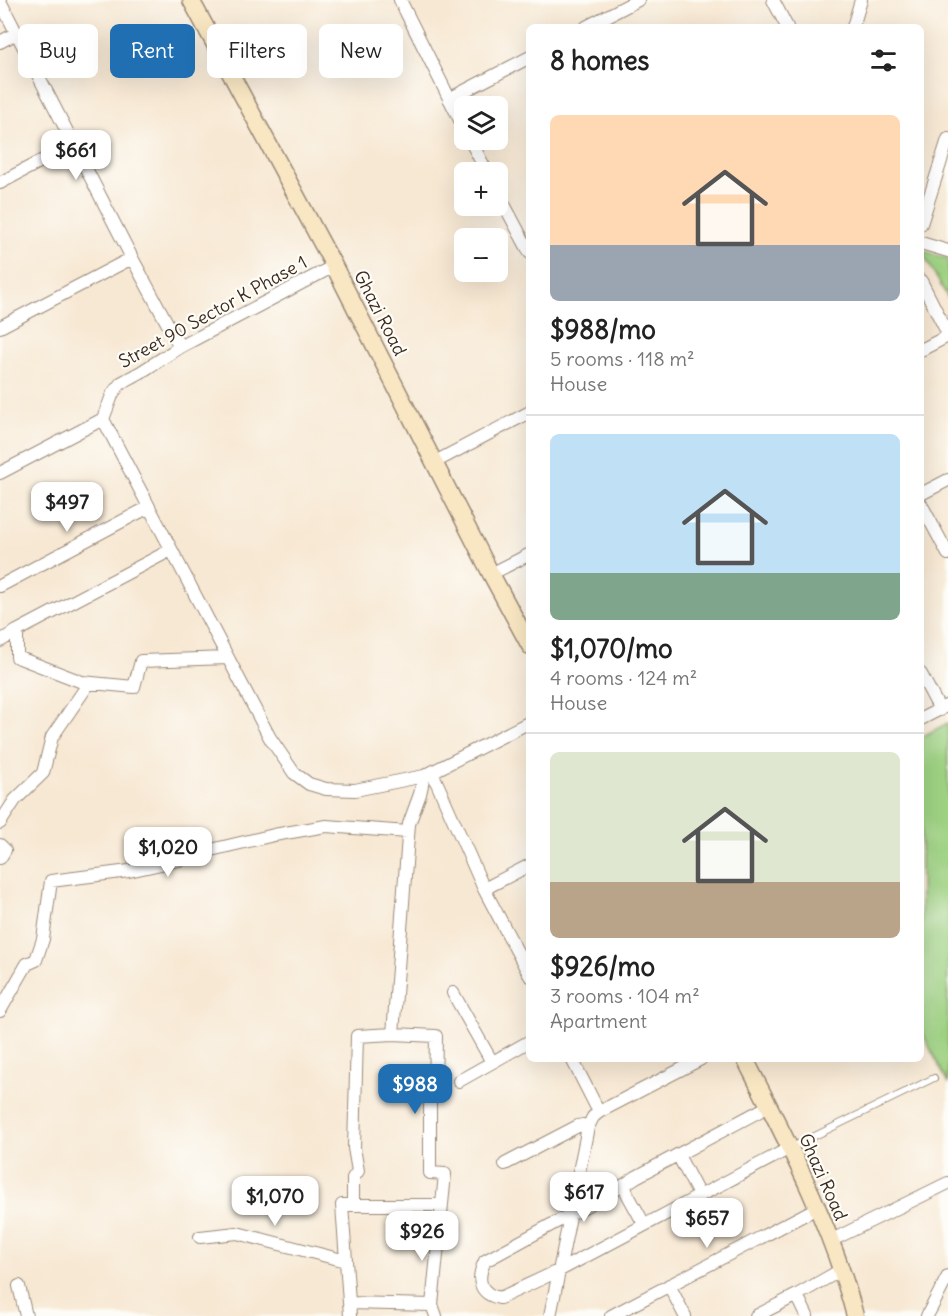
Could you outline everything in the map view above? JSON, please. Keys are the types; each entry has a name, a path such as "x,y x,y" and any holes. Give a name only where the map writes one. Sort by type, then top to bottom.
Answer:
{"main road":[{"name":"Ghazi Road","path":"191,0 334,266 526,639"},
{"name":"Ghazi Road","path":"747,1062 817,1208 841,1270 855,1316"}],"street":[{"path":"400,0 454,109"},
{"path":"592,24 638,0"},
{"path":"773,0 785,24"},
{"path":"854,24 861,0"},
{"path":"0,1 180,347"},
{"path":"0,42 17,33"},
{"path":"449,99 526,59"},
{"path":"924,215 948,140"},
{"path":"0,183 74,144"},
{"path":"508,210 526,240"},
{"path":"924,244 948,250"},
{"path":"0,327 132,258"},
{"name":"Street 90 Sector K Phase 1","path":"103,419 113,393 121,383 180,347 334,266"},
{"path":"924,287 948,335 924,348"},
{"path":"435,462 526,414"},
{"path":"0,473 103,419 270,738 294,773 309,784 326,789 355,790 428,774 526,724"},
{"path":"924,492 948,480"},
{"path":"0,586 148,507"},
{"path":"924,510 948,554"},
{"path":"0,641 171,550"},
{"path":"491,574 526,556"},
{"path":"17,631 17,657 82,682 134,687 141,661 228,658"},
{"path":"924,678 944,707 924,717"},
{"path":"0,823 15,800 43,772 52,737 89,682"},
{"path":"393,1034 409,824 428,774"},
{"path":"428,774 526,968"},
{"path":"0,1011 27,964 36,960 43,939 51,881 129,871 274,835 326,826 408,832"},
{"path":"0,845 5,850 0,858"},
{"path":"484,889 526,868"},
{"path":"453,993 492,1062"},
{"path":"349,1303 434,1311 445,1174 430,1173 430,1091 435,1090 435,1036 393,1034 357,1036 354,1148 358,1171 353,1178 353,1205"},
{"path":"459,1081 526,1043"},
{"path":"574,1062 599,1112"},
{"path":"550,1316 588,1127 593,1117 695,1062"},
{"path":"769,1106 485,1261 480,1270 479,1279 484,1290 490,1296 500,1298 560,1270 789,1148"},
{"path":"505,1164 578,1126 588,1127"},
{"path":"678,1155 699,1195"},
{"path":"830,1241 948,1183"},
{"path":"624,1185 644,1224"},
{"path":"350,1316 342,1205 442,1205"},
{"path":"611,1316 817,1208"},
{"path":"200,1237 237,1233 346,1261"},
{"path":"756,1316 841,1270"},
{"path":"927,1316 948,1276"},
{"path":"19,1286 26,1316"},
{"path":"669,1286 685,1316"},
{"path":"797,1295 807,1316"}],"lane":[{"path":"789,1148 934,1078"}],"green space":[{"path":"924,251 948,259 948,298 924,255"},
{"path":"948,723 948,1084 924,1036 924,735"}]}
